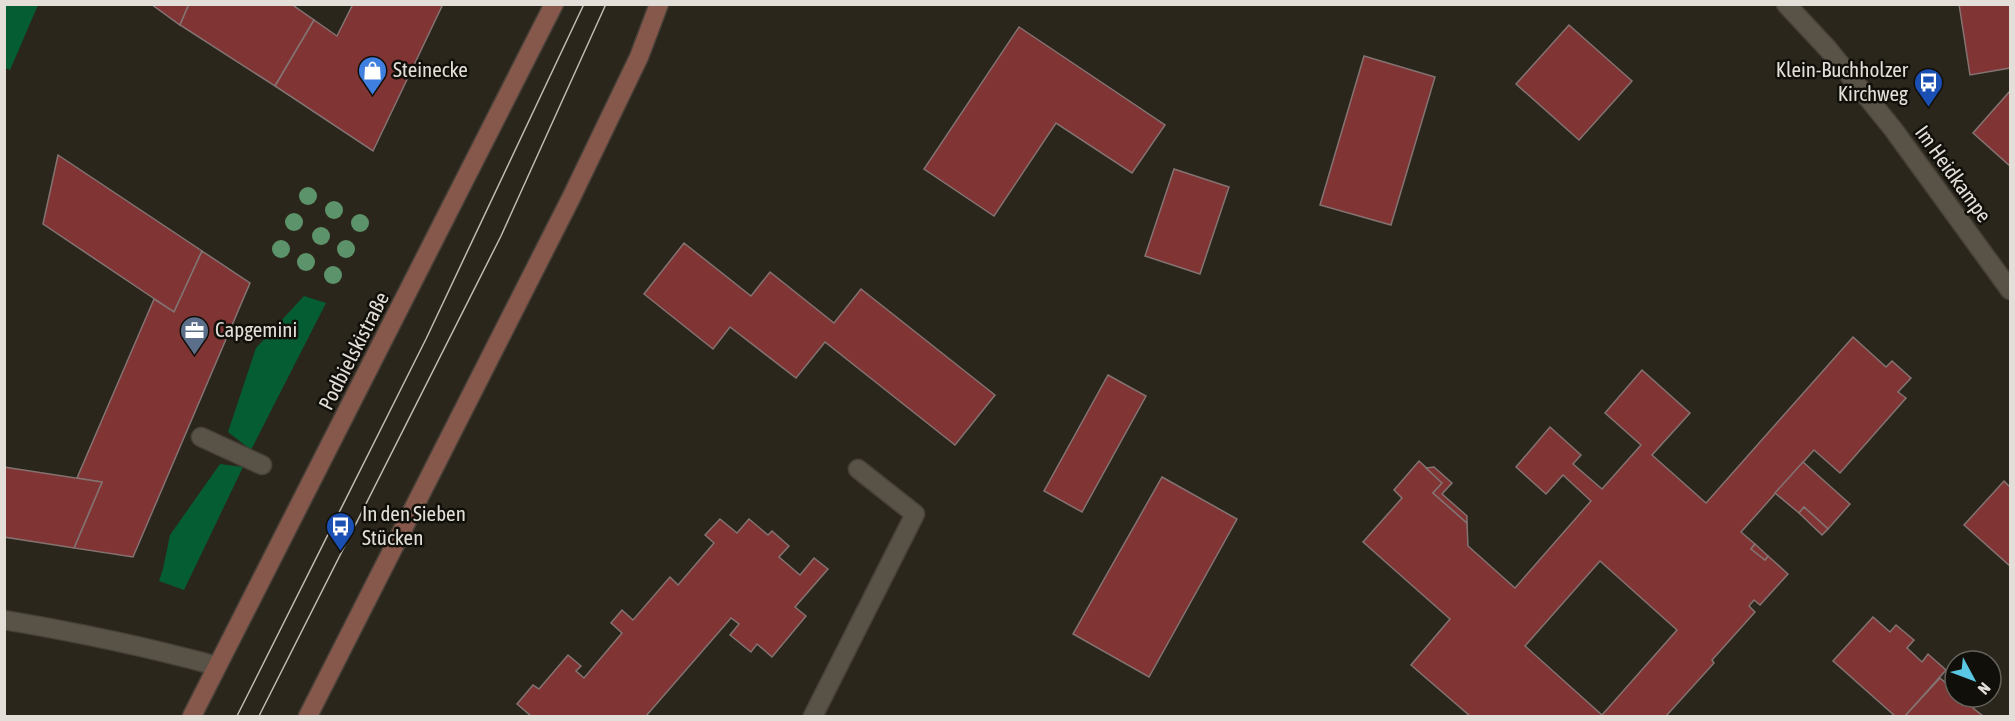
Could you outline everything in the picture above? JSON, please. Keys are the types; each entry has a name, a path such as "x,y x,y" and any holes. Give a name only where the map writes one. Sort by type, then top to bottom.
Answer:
{"main road":[{"name":"Podbielskistraße","path":"192,717 450,213 554,4"},
{"path":"308,717 567,208 639,57 659,4"}],"street":[{"name":"Im Heidkampe","path":"1786,5 1828,49 1893,129 2010,290"},
{"path":"201,437 262,465"},
{"path":"813,717 915,514 858,469"},
{"path":"4,620 60,630 217,666"}],"green space":[{"path":"5,4 38,5 10,70 5,68"},
{"path":"304,296 326,303 251,450 228,432 256,348"},
{"path":"220,464 243,467 184,590 159,581 170,535"}],"building":[{"path":"151,4 189,4 180,25"},
{"path":"189,4 291,4 314,20 275,86 180,25"},
{"path":"353,4 443,4 373,151 275,86 314,20 337,36"},
{"path":"1959,4 2010,4 2010,68 1970,75"},
{"path":"1569,25 1632,81 1579,140 1516,84"},
{"path":"1019,27 1165,125 1132,173 1056,123 994,216 924,169"},
{"path":"1364,56 1435,77 1391,225 1320,205"},
{"path":"2010,91 2010,166 1973,133"},
{"path":"58,155 202,251 174,312 43,224"},
{"path":"1174,169 1229,187 1200,274 1145,256"},
{"path":"684,243 751,296 770,272 834,323 861,289 995,395 955,445 825,342 796,378 730,327 713,349 644,294"},
{"path":"202,251 250,283 133,557 74,548 102,482 77,478 154,299 174,312"},
{"path":"1853,337 1886,367 1892,361 1911,378 1898,392 1906,398 1840,473 1814,450 1741,532 1755,544 1751,549 1765,560 1768,556 1788,574 1760,605 1754,600 1749,606 1755,612 1712,660 1714,663 1666,716 1470,716 1411,665 1450,619 1363,542 1402,498 1394,490 1419,461 1443,483 1433,493 1467,523 1468,546 1515,588 1591,501 1563,475 1546,494 1516,467 1550,427 1581,455 1573,464 1602,489 1641,445 1605,413 1642,370 1690,413 1652,455 1706,503","holes":["1600,561 1677,630 1602,715 1525,646"]},
{"path":"1108,375 1146,396 1082,512 1044,491"},
{"path":"1803,462 1850,504 1828,529 1804,507 1799,513 1775,493"},
{"path":"4,467 102,482 74,548 4,537"},
{"path":"1434,467 1452,483 1442,494 1467,516 1467,523 1433,493 1442,483 1426,468"},
{"path":"1162,477 1237,519 1149,677 1073,634"},
{"path":"2004,481 2010,487 2010,566 1964,525"},
{"path":"1804,507 1828,529 1822,535 1799,513"},
{"path":"720,519 737,533 749,519 768,535 772,531 789,546 779,557 800,575 814,558 828,569 795,607 806,616 772,657 757,644 751,652 730,635 739,624 731,618 646,716 531,716 517,704 533,685 539,689 568,655 581,666 576,671 584,678 622,633 611,623 622,610 633,620 670,577 678,585 714,543 705,535"},
{"path":"1755,544 1768,556 1765,560 1751,549"},
{"path":"1873,617 1890,632 1896,625 1914,640 1907,648 1922,662 1928,654 1943,667 1943,673 1905,716 1895,716 1833,661"},
{"path":"1940,678 1943,681 1943,709 1974,709 1983,716 1905,716"}],"tram line":[{"path":"237,716 426,339 584,4"},
{"path":"259,716 501,236 606,4"}],"place":[{"name":"Steinecke","path":"372,96"},
{"name":"Klein-Buchholzer Kirchweg","path":"1929,108"},
{"name":"Capgemini","path":"194,356"},
{"name":"In den Sieben Stücken","path":"341,552"}]}
